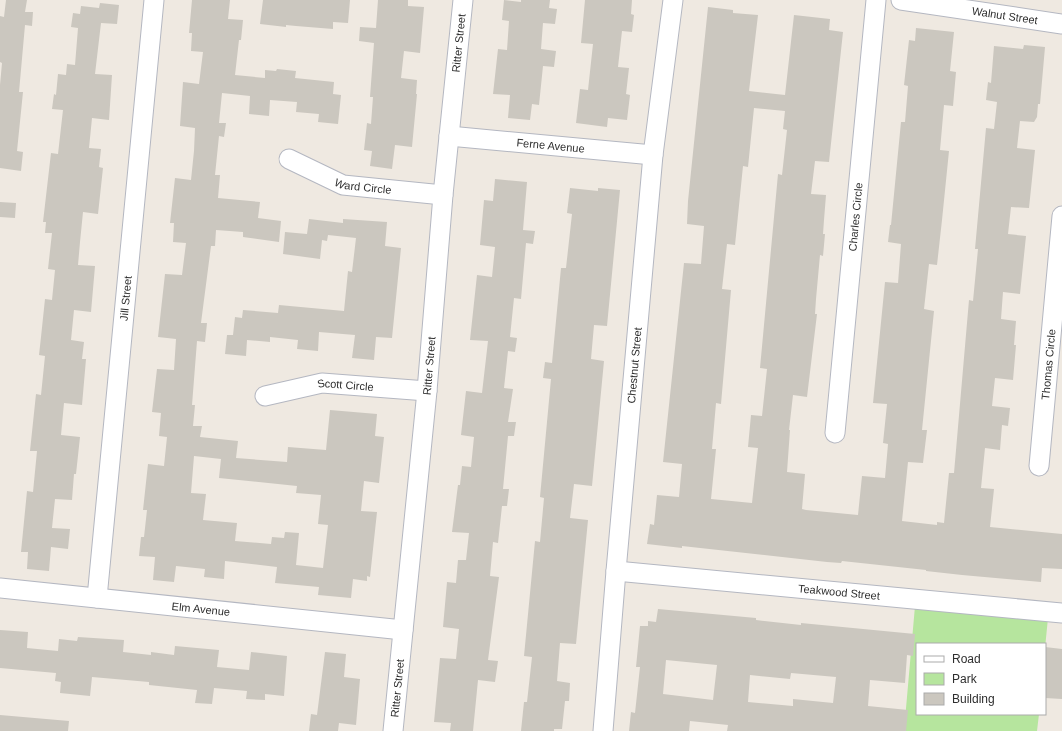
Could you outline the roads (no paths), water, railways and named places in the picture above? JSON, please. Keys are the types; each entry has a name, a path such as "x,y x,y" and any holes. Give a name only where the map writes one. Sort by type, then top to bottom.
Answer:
{"street":[{"name":"Jill Street","path":"97,598 154,0"},
{"name":"Ritter Street","path":"393,731 427,391 443,196 463,0"},
{"name":"Chestnut Street","path":"603,731 653,155 673,0"},
{"name":"Charles Circle","path":"835,433 876,0"},
{"name":"Walnut Street","path":"901,0 1062,24"},
{"name":"Ferne Avenue","path":"449,136 653,155"},
{"name":"Ward Circle","path":"289,159 343,185 443,196"},
{"name":"Thomas Circle","path":"1039,466 1062,216"},
{"name":"Scott Circle","path":"265,396 322,383 427,391"},
{"name":"Teakwood Street","path":"616,572 1062,613"},
{"name":"Elm Avenue","path":"0,588 403,630"}]}
